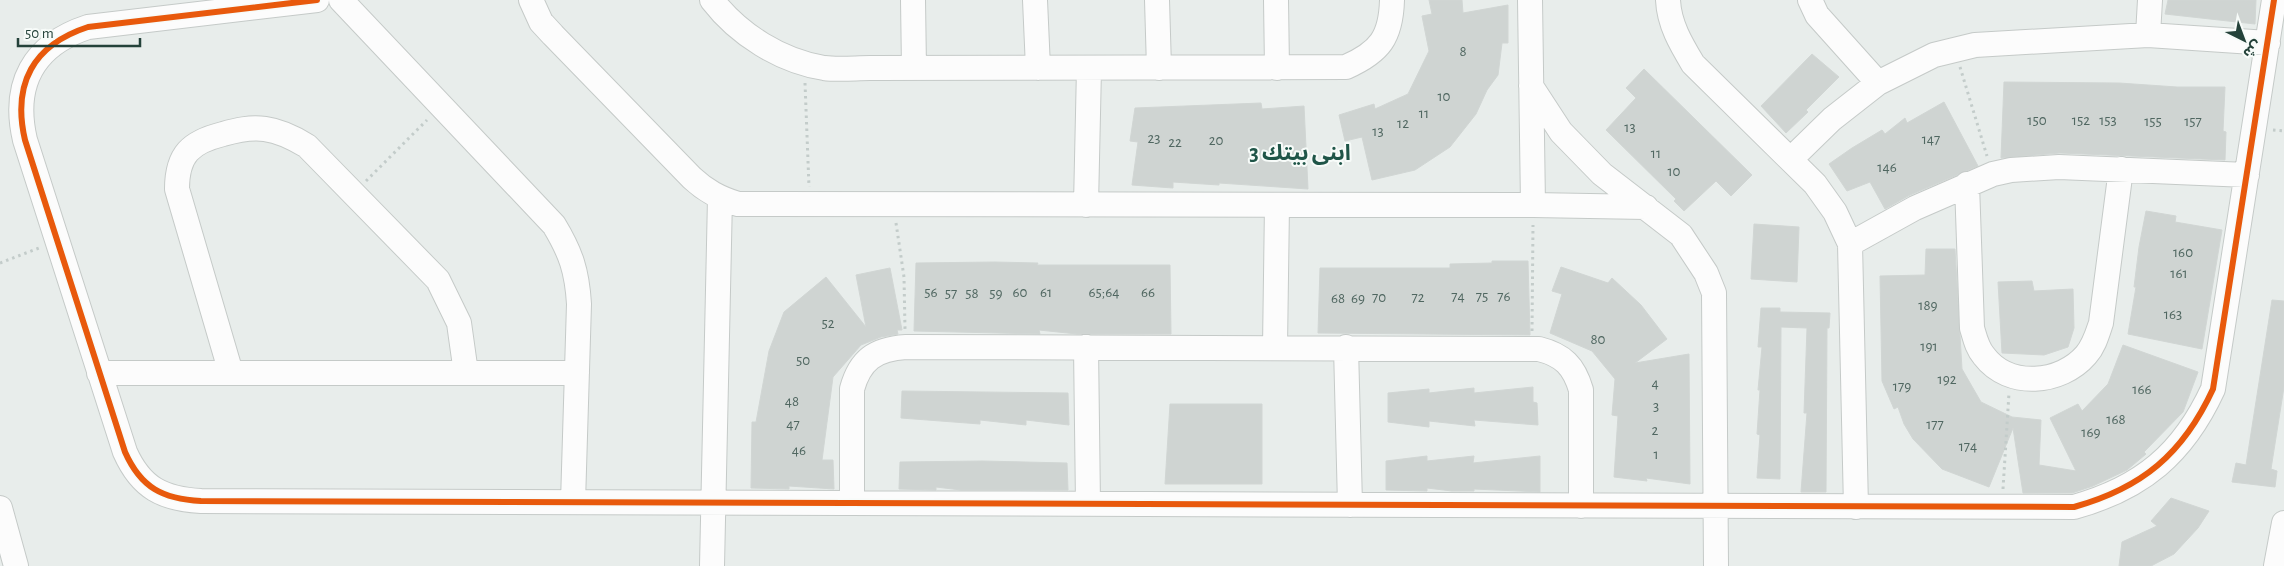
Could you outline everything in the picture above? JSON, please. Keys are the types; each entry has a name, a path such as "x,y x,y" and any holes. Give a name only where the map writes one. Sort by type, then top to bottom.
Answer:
{"street":[{"path":"317,0 88,27 68,34 51,45 36,60 26,79 21,99 20,120 99,373 131,467 153,489 167,496 201,501 2074,507 2100,500 2125,489 2148,474 2168,457 2186,437 2201,414 2213,389 2274,0"},
{"path":"342,0 554,225 569,249 578,276 573,502"},
{"path":"531,0 541,22 692,178 720,198 738,204 1533,205 1646,207"},
{"path":"712,0 722,12 752,38 787,57 825,68 1346,67 1366,58 1382,43 1391,23 1392,0"},
{"path":"913,0 914,68"},
{"path":"1035,0 1038,68"},
{"path":"1157,0 1159,68"},
{"path":"1276,0 1278,68"},
{"path":"1530,0 1533,205"},
{"path":"1668,0 1668,13 1678,40 1693,64 1791,159 1820,191 1836,212 1850,244 1856,506"},
{"path":"1810,0 1817,15 1878,82"},
{"path":"2148,35 2150,0"},
{"path":"1791,159 1832,119 1878,82 1934,55 1954,50 1975,45 2148,35 2268,44"},
{"path":"1086,205 1089,68"},
{"path":"1532,86 1561,132 1602,174 1680,235 1706,273 1714,293 1716,566"},
{"path":"231,373 177,189 177,174 182,159 191,148 203,139 242,128 265,129 287,135 307,146 438,280 447,294 459,323 466,373"},
{"path":"1850,244 1915,208 1967,184 1993,174 2011,170 2059,167 2247,175"},
{"path":"1967,184 1972,328 1976,343 1984,356 1996,367 2010,375 2026,379 2043,379 2060,374 2081,360 2096,340 2101,324 2121,169"},
{"path":"712,566 720,198"},
{"path":"1276,347 1277,205"},
{"path":"852,503 852,389 856,374 866,361 879,352 906,347 1346,347 1532,349 1554,353 1567,362 1576,375 1581,390 1581,506"},
{"path":"1346,347 1350,505"},
{"path":"1086,348 1088,504"},
{"path":"99,373 577,373"},
{"path":"0,508 16,566"},
{"path":"2276,566 2284,523"}],"path":[{"path":"1954,50 1993,174"},
{"path":"804,62 809,205"},
{"path":"354,194 442,106"},
{"path":"893,205 904,277 906,347"},
{"path":"1532,349 1533,205"},
{"path":"0,262 57,241"},
{"path":"2002,507 2010,375"}],"building":[{"path":"1429,0 1462,0 1463,13 1508,5 1508,43 1502,43 1498,75 1487,90 1476,114 1450,147 1415,170 1372,180 1362,137 1345,141 1339,115 1374,104 1375,109 1408,94 1429,51 1422,16 1432,14"},
{"path":"2168,0 2256,0 2255,24 2165,14"},
{"path":"1812,54 1839,77 1806,110 1808,112 1786,133 1761,106"},
{"path":"1644,69 1752,175 1731,196 1716,181 1684,211 1674,201 1676,199 1606,130 1636,98 1626,88"},
{"path":"2004,82 2119,83 2177,87 2225,87 2223,131 2226,132 2225,160 2060,153 2001,158"},
{"path":"1944,102 1978,166 1910,195 1885,209 1870,182 1847,191 1829,164 1882,130 1885,134 1905,118 1907,123"},
{"path":"1261,103 1262,109 1304,106 1308,189 1219,183 1219,185 1173,182 1173,188 1132,185 1138,142 1130,141 1135,108"},
{"path":"2146,211 2176,216 2175,222 2222,230 2202,349 2128,334 2136,287 2134,287 2139,247"},
{"path":"1754,224 1799,227 1797,282 1751,279"},
{"path":"1926,249 1955,249 1962,369 1981,402 2012,417 2041,420 2039,465 2076,471 2050,418 2078,404 2082,411 2108,384 2123,345 2198,372 2183,412 2144,452 2146,454 2127,470 2093,486 2072,493 2023,493 2013,428 1989,487 1942,469 1913,439 1904,424 1898,407 1894,409 1882,381 1880,276 1925,275"},
{"path":"1492,261 1528,261 1530,335 1318,333 1320,268 1450,268 1450,264 1492,263"},
{"path":"916,263 1038,263 1037,265 1170,265 1171,334 1077,334 1039,330 1040,334 914,331"},
{"path":"1561,267 1608,283 1612,278 1641,305 1667,339 1635,363 1689,354 1690,484 1646,478 1647,481 1614,477 1618,416 1612,415 1615,379 1592,351 1550,333 1562,294 1552,291"},
{"path":"890,268 902,330 897,330 898,334 881,337 861,345 833,377 822,460 833,460 834,489 789,486 789,489 751,488 752,422 756,422 769,351 784,312 826,277 866,327 856,275"},
{"path":"2032,281 2034,291 2073,289 2074,328 2068,347 2044,355 2002,353 1998,282"},
{"path":"2272,300 2284,301 2284,387 2271,469 2277,471 2275,487 2232,482 2236,463 2246,465"},
{"path":"1761,308 1780,308 1780,312 1830,313 1829,328 1827,328 1826,492 1801,492 1807,413 1804,413 1807,328 1781,327 1780,479 1757,478 1760,435 1757,434 1760,390 1758,390 1762,347 1758,347"},
{"path":"1533,387 1533,402 1537,403 1538,425 1474,420 1475,426 1429,421 1429,427 1388,422 1388,393 1429,389 1429,393 1474,388 1474,393"},
{"path":"902,391 1068,393 1069,425 1026,420 1026,425 980,420 980,424 901,418"},
{"path":"1170,404 1262,404 1262,484 1165,484"},
{"path":"1427,456 1427,461 1474,456 1473,463 1540,456 1540,492 1474,489 1474,491 1452,491 1427,488 1427,491 1386,490 1386,461"},
{"path":"900,462 1067,463 1068,490 961,490 936,487 936,490 899,489"},
{"path":"2171,498 2209,511 2198,528 2174,554 2151,566 2119,566 2122,542 2157,526 2151,521"}],"cycle path":[{"path":"317,0 88,27 53,44 40,56 31,69 25,84 22,101 25,140 125,452 138,475 146,483 164,494 175,498 201,501 2074,507 2120,490 2158,465 2174,450 2188,432 2213,389 2274,0"}],"district":[{"name":"ابنى بيتك 3","path":"1300,153"}]}
